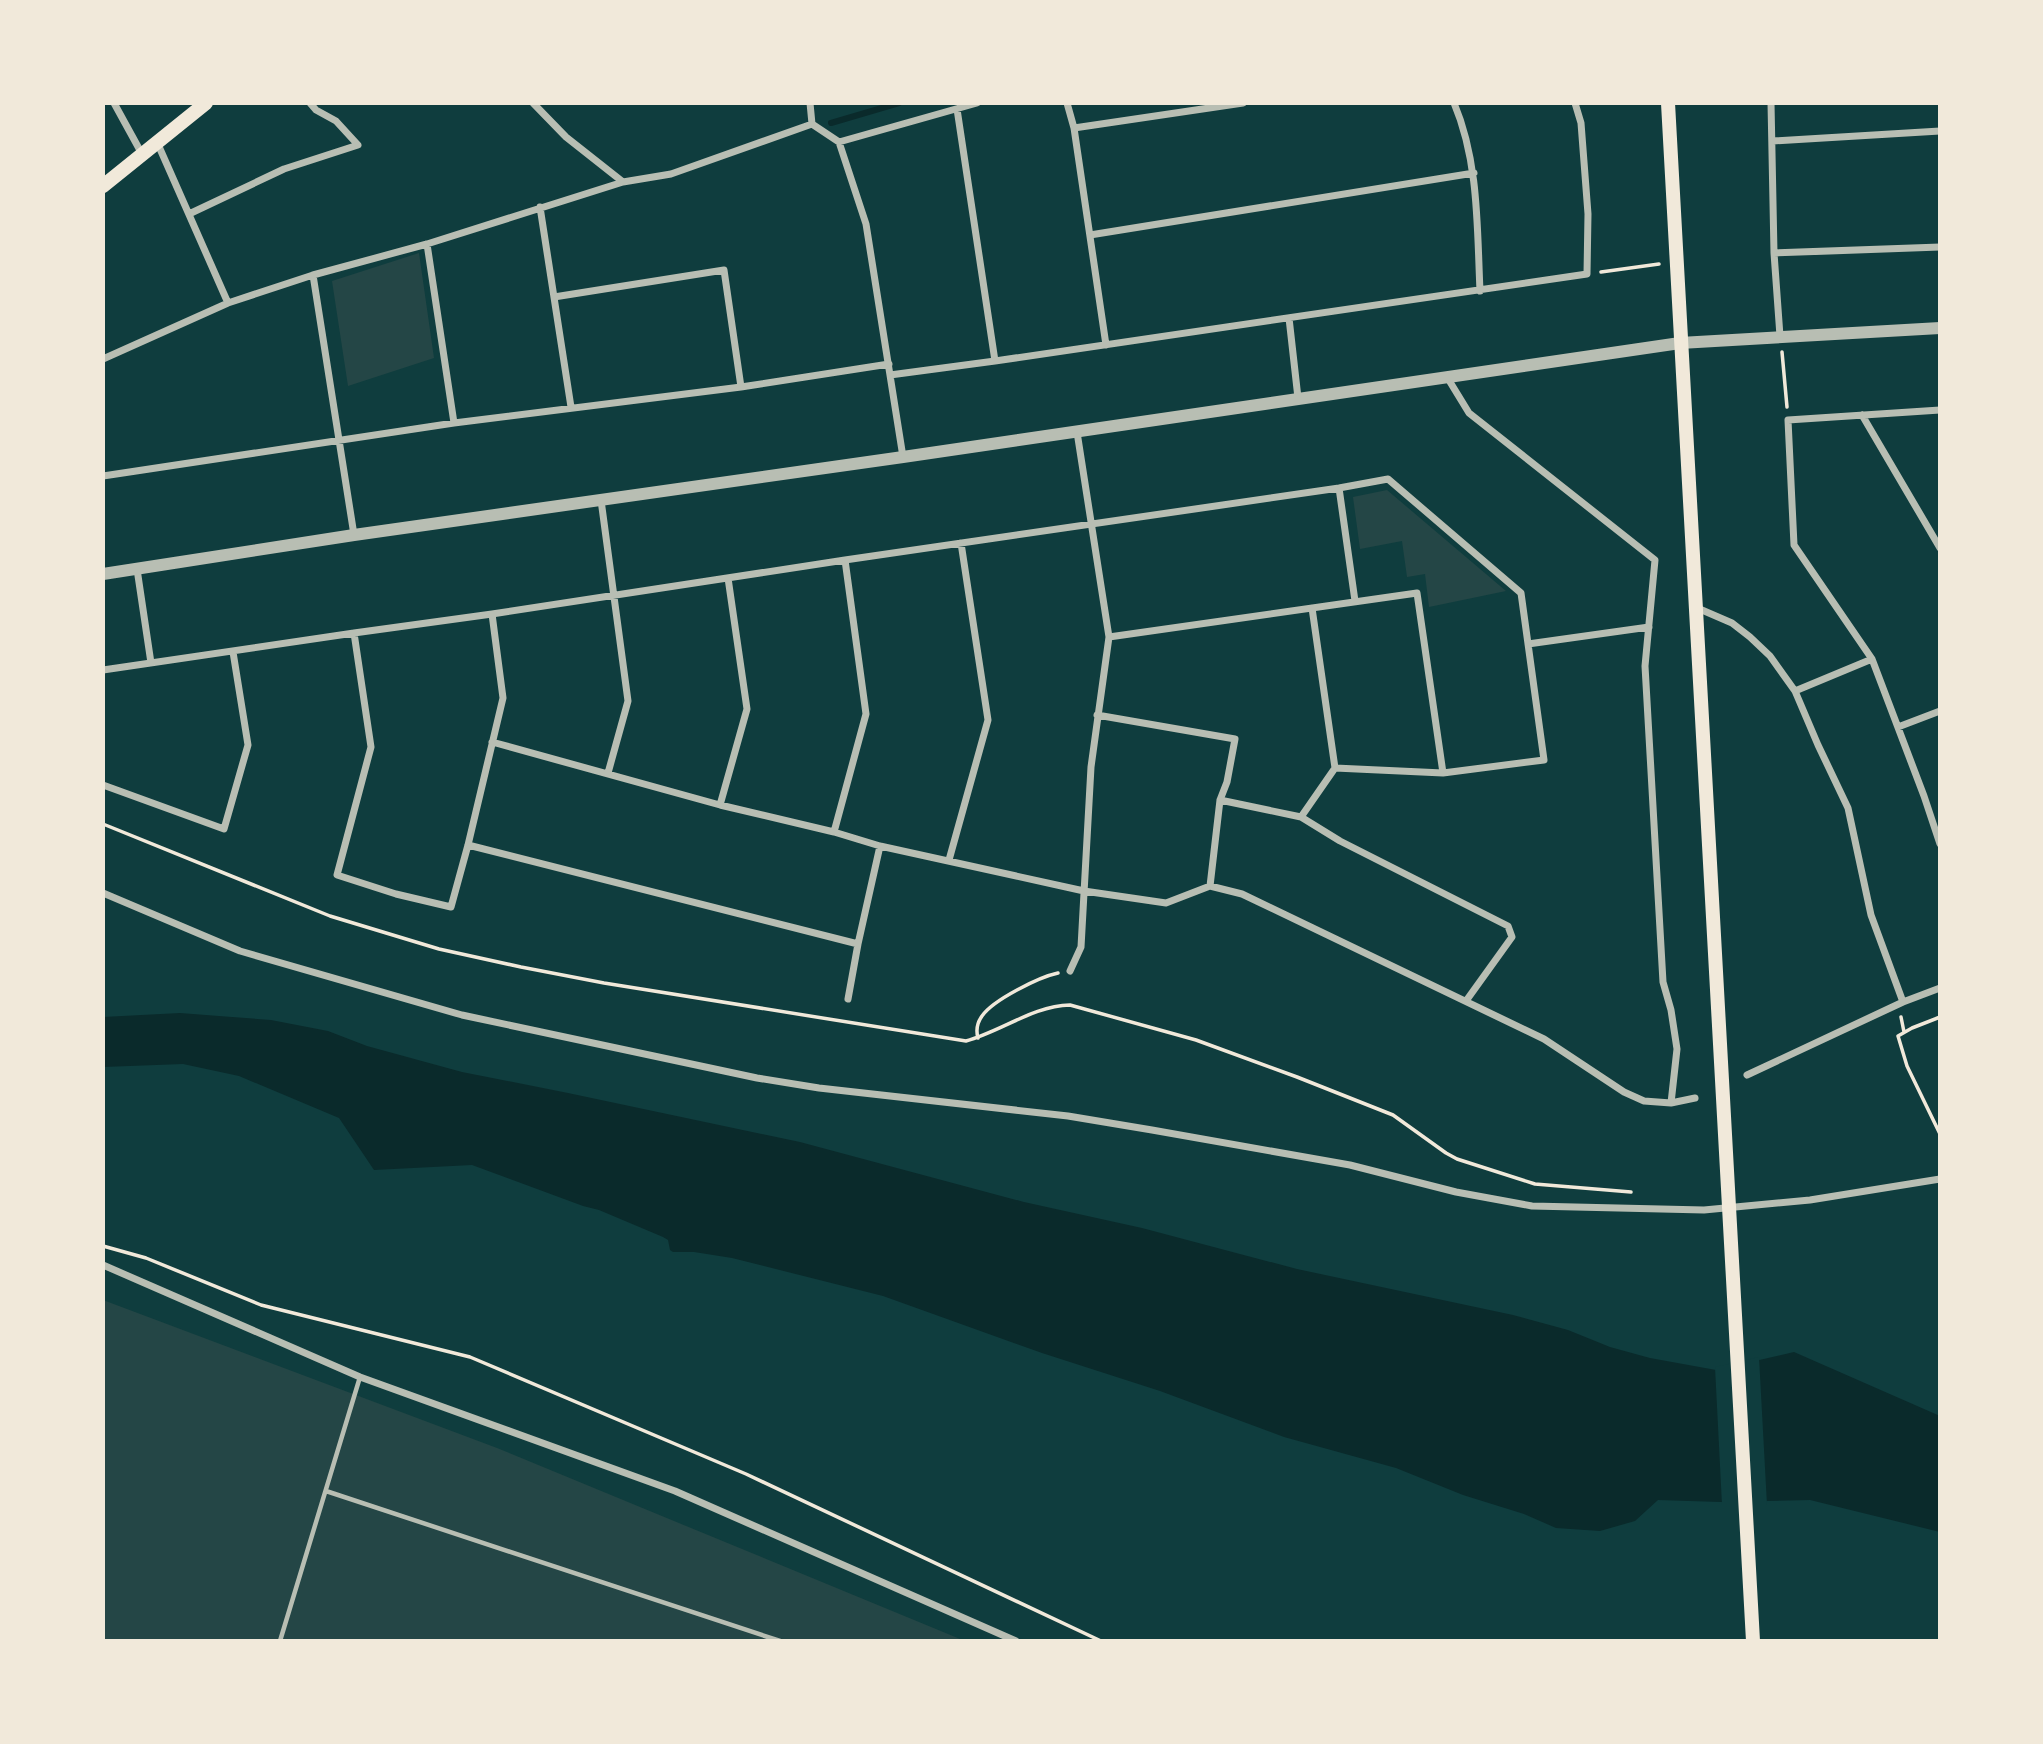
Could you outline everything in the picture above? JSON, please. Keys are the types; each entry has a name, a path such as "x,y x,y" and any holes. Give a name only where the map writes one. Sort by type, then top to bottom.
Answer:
{"main road":[{"path":"103,186 206,103"},
{"path":"1668,103 1753,1641"}],"street":[{"path":"114,103 142,154"},
{"path":"189,214 284,169 358,145 335,121 316,110 310,103"},
{"path":"533,103 566,137 623,181"},
{"path":"810,103 812,124"},
{"path":"839,142 976,103"},
{"path":"1067,103 1074,128 1106,345"},
{"path":"1074,128 1243,103"},
{"path":"1454,103 1462,122 1474,173 1480,291"},
{"path":"890,375 1587,274 1588,214 1581,123 1575,103"},
{"path":"1771,103 1774,253 1780,336"},
{"path":"957,109 995,361"},
{"path":"103,359 228,303 313,275 427,244 623,181 671,174 812,124"},
{"path":"812,124 839,142 866,224 903,457"},
{"path":"1773,141 1940,131"},
{"path":"158,142 228,303"},
{"path":"1090,235 1474,173"},
{"path":"540,207 571,407"},
{"path":"427,244 454,423"},
{"path":"1774,253 1940,247"},
{"path":"554,298 724,270 741,387"},
{"path":"313,275 354,536"},
{"path":"1289,318 1298,398"},
{"path":"103,574 1680,343 1940,328"},
{"path":"103,476 454,423 741,387 889,363"},
{"path":"1447,377 1469,413 1655,560 1645,666 1664,982 1678,1049 1671,1103"},
{"path":"1940,410 1788,419 1794,545 1872,659 1940,844"},
{"path":"1862,415 1940,548"},
{"path":"1070,971 1081,947 1091,767 1109,637 1077,432"},
{"path":"103,670 1388,479 1521,593 1544,760 1443,773 1335,768"},
{"path":"1339,488 1355,601"},
{"path":"601,500 628,701 608,773"},
{"path":"949,860 988,720 961,543"},
{"path":"834,832 866,714 845,560"},
{"path":"137,569 151,663"},
{"path":"720,804 747,709 728,578"},
{"path":"1109,637 1416,593 1443,773"},
{"path":"1695,607 1732,623 1750,637 1770,656 1795,691 1848,808 1871,915 1903,1002"},
{"path":"1301,817 1335,768 1312,608"},
{"path":"354,632 371,747 337,876 451,907 503,698 492,614"},
{"path":"1528,644 1649,627"},
{"path":"103,785 224,829 248,745 233,652"},
{"path":"1795,691 1872,659"},
{"path":"1898,727 1940,711"},
{"path":"1097,715 1235,739 1227,782 1220,800 1210,886"},
{"path":"492,742 880,846 1084,891 1166,903 1210,886 1242,894 1544,1039 1624,1092 1644,1101 1671,1103 1695,1098"},
{"path":"1220,800 1301,817 1340,841 1508,926 1512,937 1466,1001"},
{"path":"468,845 858,944"},
{"path":"849,999 858,944 880,846"},
{"path":"103,893 240,951 462,1016 757,1078 819,1088 1000,1107 1128,1126 1350,1165 1456,1192 1532,1206 1704,1210 1810,1200 1940,1179"},
{"path":"1746,1075 1903,1002 1940,988"},
{"path":"103,1265 360,1377 675,1491 1016,1641"}],"lane":[{"path":"280,1641 360,1377"},
{"path":"326,1491 780,1641"}],"path":[{"path":"1587,274 1675,262"},
{"path":"1780,336 1788,419"},
{"path":"103,824 330,916 439,950 521,967 966,1041 1042,1009 1054,1005 1070,1005 1196,1040 1369,1105 1393,1115 1457,1159 1535,1184 1643,1194"},
{"path":"978,1038 978,1023 982,1015 1012,993 1043,976 1070,971"},
{"path":"1940,1017 1898,1036 1907,1066 1940,1134"},
{"path":"103,1246 146,1258 261,1305 470,1357 746,1474 1101,1641"}],"shaded area":[{"path":"419,253 434,358 348,386 332,281"},
{"path":"1387,490 1506,591 1429,607 1425,574 1407,577 1402,541 1360,549 1353,497"},
{"path":"180,1013 271,1020 328,1031 367,1046 462,1072 800,1142 1024,1202 1142,1228 1297,1269 1513,1315 1568,1330 1610,1347 1650,1358 1716,1370 1794,1352 1940,1416 1940,1532 1810,1500 1658,1500 1635,1521 1600,1531 1556,1528 1396,1468 1284,1437 1160,1391 1042,1353 883,1296 732,1258 694,1252 673,1252 668,1240 663,1237 599,1210 472,1165 374,1170 339,1118 239,1076 183,1064 103,1067 103,1017"},
{"path":"103,1300 497,1448 965,1641 103,1641"}],"pier":[{"path":"1759,1357 1767,1505 1722,1505 1715,1367"}],"waterway":[{"path":"831,123 899,103"}]}
